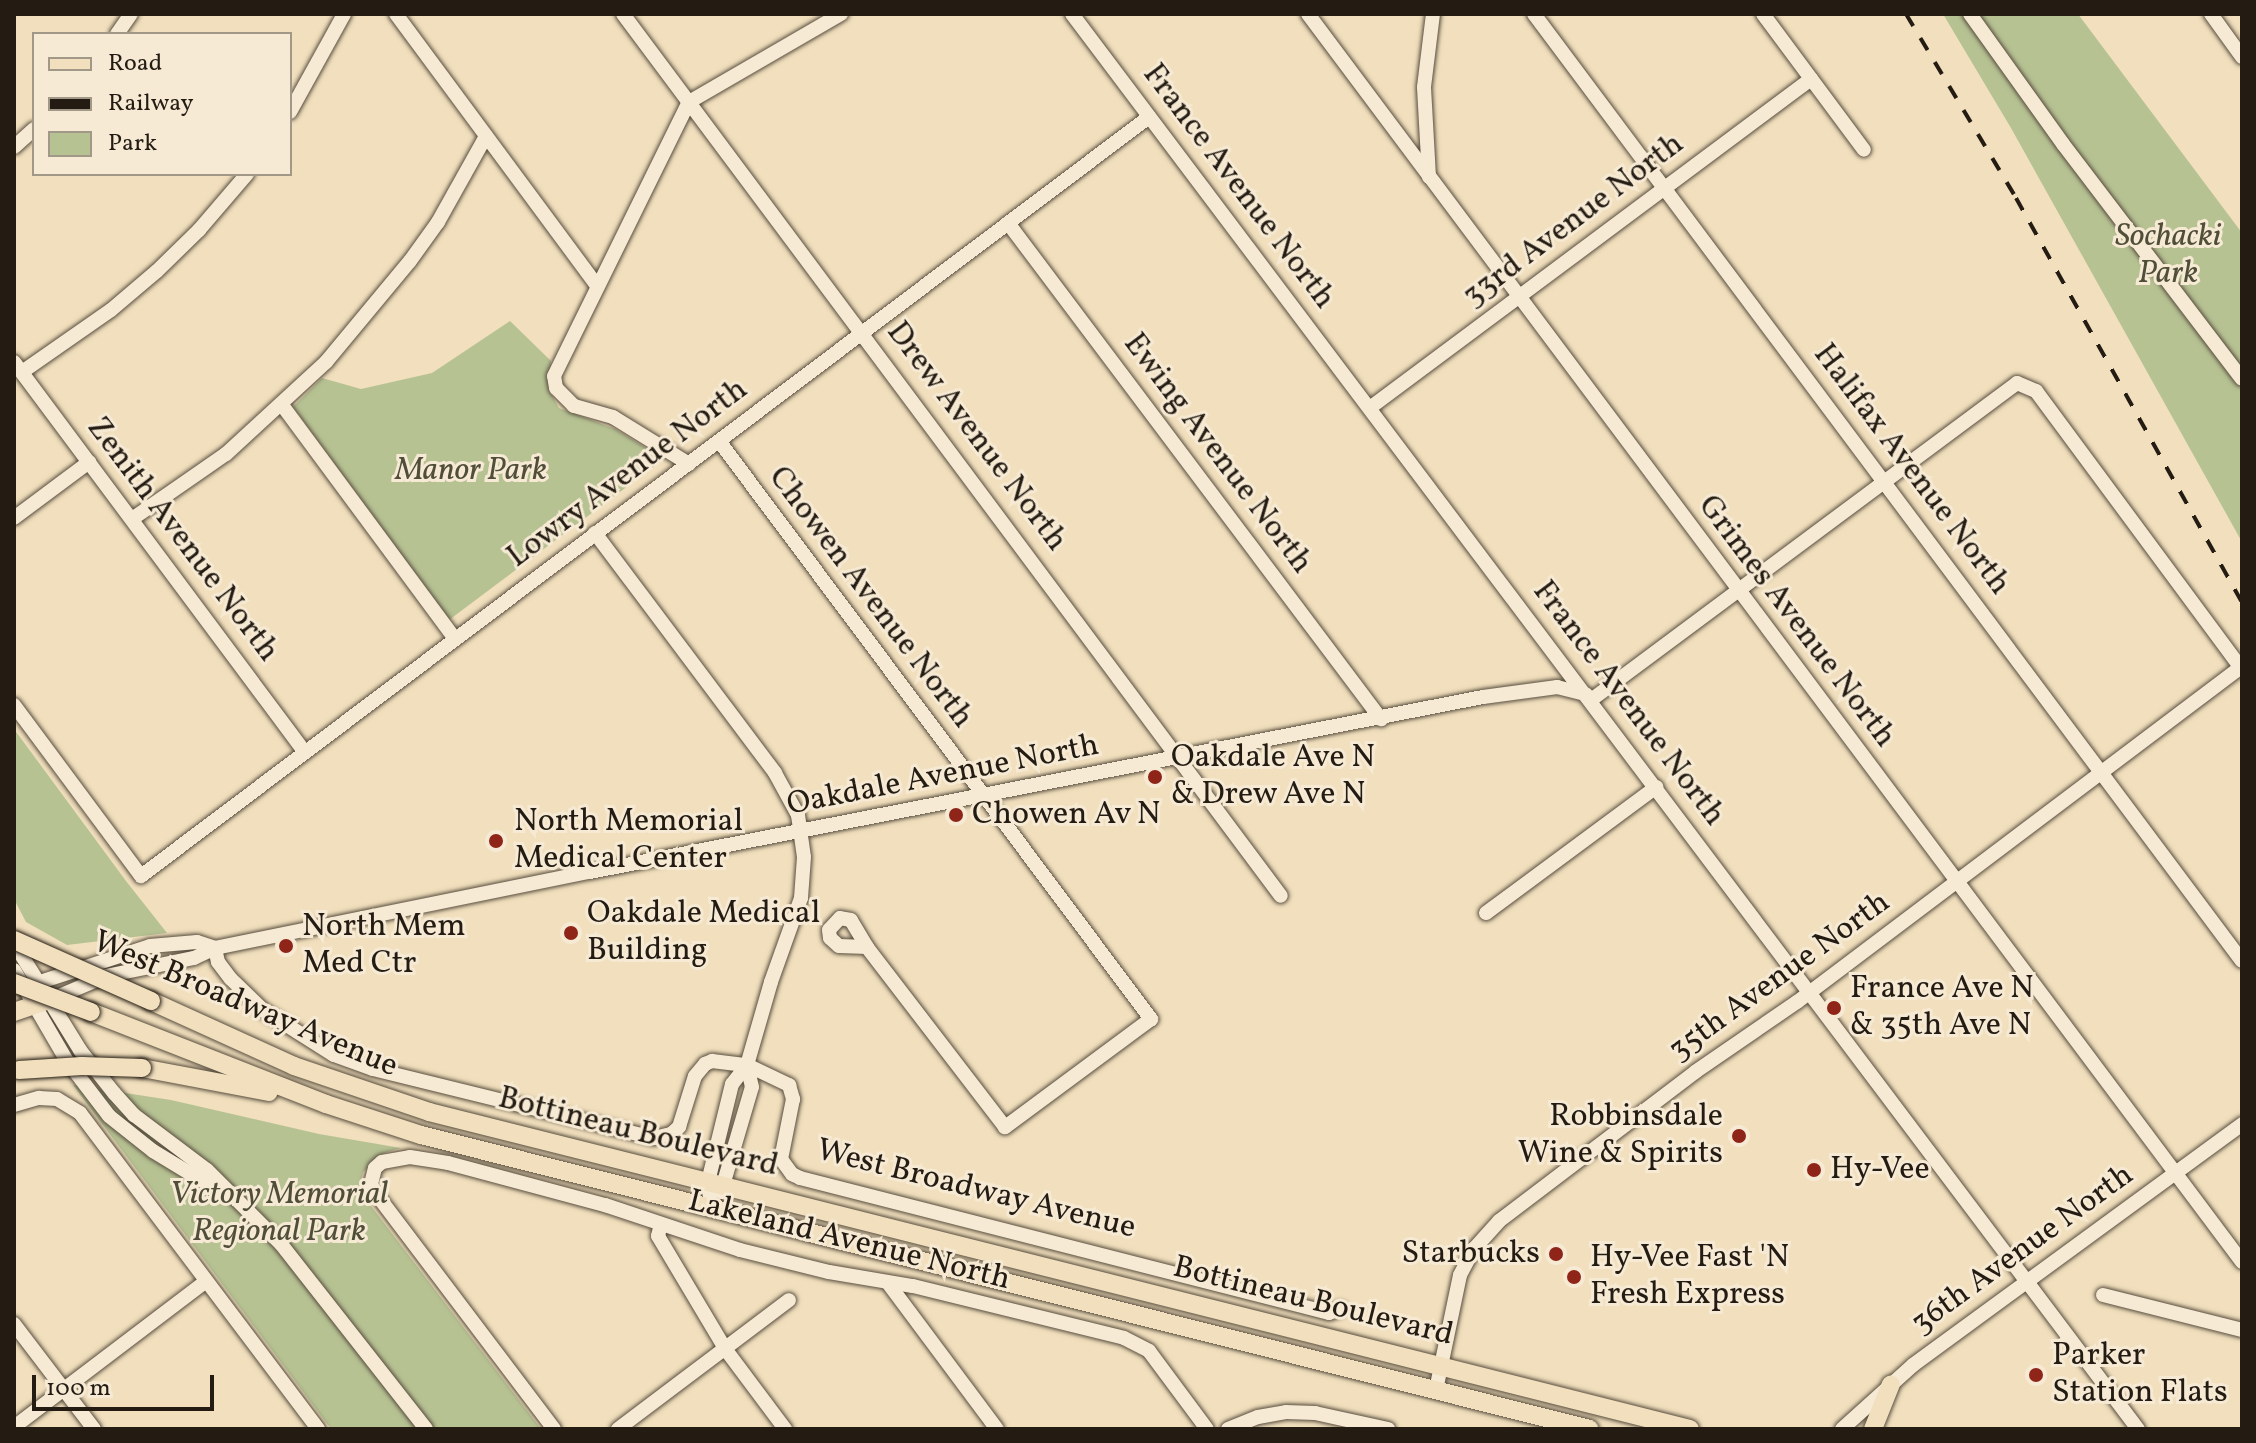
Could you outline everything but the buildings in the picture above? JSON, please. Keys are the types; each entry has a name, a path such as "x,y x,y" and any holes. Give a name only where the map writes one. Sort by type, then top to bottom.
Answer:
{"main road":[{"name":"West Broadway Avenue","path":"14,942 294,1066 392,1101 455,1118"},
{"name":"West Broadway Avenue","path":"22,986 421,1135"},
{"path":"14,1012 41,1003"},
{"path":"16,1070 82,1066 142,1068 263,1090 319,1109 372,1119"},
{"name":"Bottineau Boulevard","path":"455,1118 1690,1429"},
{"name":"Bottineau Boulevard","path":"421,1135 1590,1429"},
{"path":"1873,1429 1891,1384"},
{"path":"1476,1400 1547,1429"}],"street":[{"path":"118,32 131,14"},
{"path":"292,108 344,14"},
{"path":"396,14 596,284"},
{"name":"Drew Avenue North","path":"623,14 1281,896"},
{"path":"689,464 613,417 574,406 563,398 554,376 596,284 689,102 841,14"},
{"name":"France Avenue North","path":"1072,14 2138,1429"},
{"name":"Grimes Avenue North","path":"1308,14 2242,1262"},
{"path":"1429,177 1424,87 1433,14"},
{"name":"Halifax Avenue North","path":"1534,14 2242,961"},
{"path":"1763,14 1864,150"},
{"path":"1970,14 2063,144 2242,379"},
{"path":"2211,14 2242,57"},
{"name":"33rd Avenue North","path":"1371,407 1811,79"},
{"name":"Lowry Avenue North","path":"14,705 141,876 1149,117"},
{"path":"14,147 32,131"},
{"path":"132,519 226,454 326,362 410,261 438,222 486,136"},
{"path":"18,367 111,310 199,230 245,176"},
{"name":"Ewing Avenue North","path":"1008,223 1381,719"},
{"name":"Zenith Avenue North","path":"18,367 305,752"},
{"path":"1589,697 2010,386 2023,383 2036,391 2241,668"},
{"path":"282,405 455,639"},
{"name":"Chowen Avenue North","path":"719,441 1151,1019 1005,1127 867,947"},
{"path":"14,518 89,462"},
{"path":"595,533 775,773 798,815 803,881 798,913 771,982 747,1065 752,1087 716,1184 711,1208"},
{"name":"35th Avenue North","path":"1436,1390 1460,1275 1487,1233 1551,1179 1808,994 2241,668"},
{"name":"Oakdale Avenue North","path":"41,1003 106,976 194,958 215,948 1483,697 1557,687 1589,697"},
{"path":"1486,913 1656,787"},
{"path":"14,942 22,986"},
{"name":"Oakdale Avenue North","path":"22,986 150,946 197,942 215,948"},
{"name":"West Broadway Avenue","path":"215,948 218,962 231,979 263,1010 334,1055 373,1069 654,1138 679,1127 695,1076 705,1064 712,1061 747,1065 789,1085 793,1099 781,1159 792,1174 800,1178 1329,1313 1340,1309"},
{"path":"14,970 22,986 41,1003 67,1061 109,1116 153,1151 236,1202 296,1262 426,1429"},
{"path":"14,1105 39,1098 57,1099 80,1113 318,1429"},
{"name":"36th Avenue North","path":"1842,1429 1891,1384 2242,1124"},
{"name":"Lakeland Avenue North","path":"554,1429 376,1194 371,1184 375,1168 390,1160 410,1157 448,1163 497,1179 605,1205 740,1250 913,1286 1124,1338 1149,1351 1207,1429"},
{"path":"661,1224 658,1236 726,1350 785,1429"},
{"path":"14,1427 206,1281"},
{"path":"888,1283 997,1429"},
{"path":"2103,1295 2242,1330"},
{"path":"618,1429 789,1300"},
{"path":"14,1324 94,1429"},
{"path":"1228,1429 1258,1417 1286,1412 1315,1413 1388,1429"}],"green space":[{"name":"Sochacki Park","path":"1943,14 2078,14 2242,233 2242,542 2011,128"},
{"name":"Manor Park","path":"510,321 551,361 549,390 559,408 615,429 664,459 449,620 293,407 322,378 361,389 432,373"},
{"path":"14,729 167,933 67,945 26,922 14,899"},
{"name":"Victory Memorial Regional Park","path":"73,1085 171,1100 319,1134 401,1148 384,1153 363,1172 360,1185 368,1202 541,1429 331,1429"}],"railway":[{"path":"1906,14 2016,198 2242,603"}],"place":[{"name":"Oakdale Ave N & Drew Ave N","path":"1155,777"},
{"name":"Chowen Av N","path":"956,815"},
{"name":"North Memorial Medical Center","path":"496,841"},
{"name":"Oakdale Medical Building","path":"571,933"},
{"name":"North Mem Med Ctr","path":"286,946"},
{"name":"France Ave N & 35th Ave N","path":"1834,1008"},
{"name":"Robbinsdale Wine & Spirits","path":"1739,1136"},
{"name":"Hy-Vee","path":"1814,1170"},
{"name":"Starbucks","path":"1556,1254"},
{"name":"Hy-Vee Fast 'N Fresh Express","path":"1574,1277"},
{"name":"Parker Station Flats","path":"2036,1375"}]}
